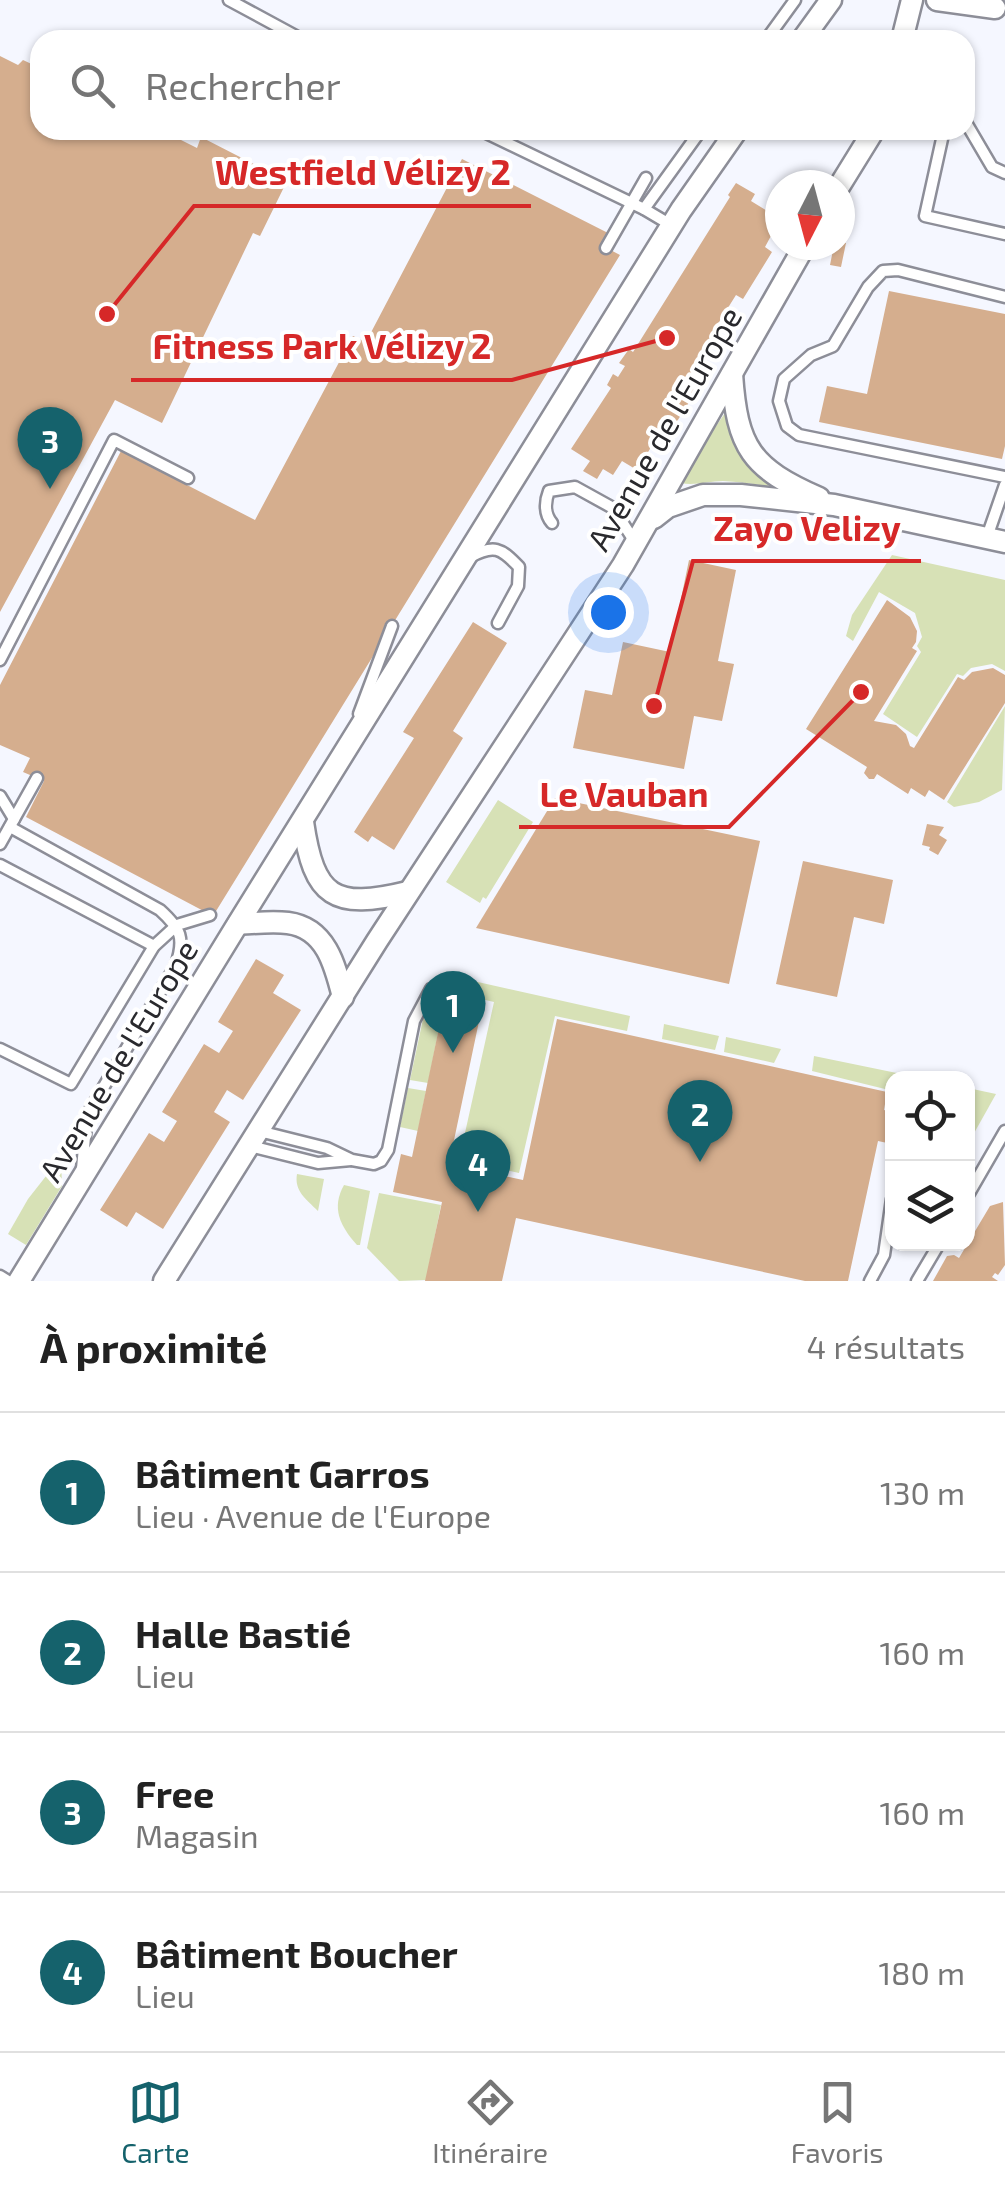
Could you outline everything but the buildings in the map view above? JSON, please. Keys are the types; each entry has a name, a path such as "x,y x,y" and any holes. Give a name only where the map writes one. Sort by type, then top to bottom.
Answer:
{"street":[{"path":"809,30 831,0"},
{"path":"904,30 912,0"},
{"path":"937,0 1000,9"},
{"path":"966,0 1000,9"},
{"name":"Avenue de l'Europe","path":"19,1281 695,188 730,140"},
{"path":"849,170 868,140"},
{"name":"Avenue de l'Europe","path":"164,1281 408,892 636,543 797,260"},
{"path":"732,374 734,402 747,448 768,472 834,505"},
{"path":"648,522 668,507 703,495 740,495 834,505 996,539"},
{"path":"302,822 316,878 333,893 353,900 376,900 408,892"},
{"name":"Avenue de l'Europe","path":"238,924 290,923 312,932 328,949 343,997"}],"lane":[{"path":"228,0 285,30"},
{"path":"773,30 795,0"},
{"path":"975,138 992,167 1005,173"},
{"path":"501,140 672,226"},
{"path":"644,209 694,140"},
{"path":"942,140 926,216 1005,234"},
{"path":"606,248 646,178"},
{"path":"1005,296 898,270 883,271 868,288 833,346 811,355 784,379 778,401 788,426 800,434 1005,477"},
{"path":"0,660 114,440 188,478"},
{"path":"996,539 1005,485"},
{"path":"552,523 545,500 549,491 575,487 613,508 636,543"},
{"path":"463,561 486,548 504,551 519,567 518,586 498,623"},
{"path":"345,754 392,626"},
{"path":"0,844 37,778"},
{"path":"0,796 12,823 160,910 177,925 182,946 176,965 87,1115 81,1179"},
{"path":"0,865 154,946"},
{"path":"0,1049 71,1084 154,946 177,925 210,915"},
{"path":"253,1138 318,1162 352,1160 374,1164 386,1156 414,1021 431,989"},
{"path":"975,1183 1005,1132"},
{"path":"253,1138 327,1148 352,1160"},
{"path":"870,1281 885,1248"},
{"path":"917,1281 935,1251"},
{"path":"0,1276 8,1281"}],"green space":[{"path":"725,413 790,491 732,482 681,483 683,474"},
{"path":"892,555 1005,580 1005,671 992,664 971,668 963,676 957,674 917,737 883,714 921,652 917,646 922,637 915,613 879,592 853,641 846,636 852,615"},
{"path":"1005,706 1002,790 979,802 954,807 947,802"},
{"path":"498,800 533,822 480,903 446,882"},
{"path":"469,980 630,1016 627,1031 555,1016 519,1173 459,1160 494,1002 464,995"},
{"path":"423,1019 440,1023 428,1083 410,1080"},
{"path":"664,1024 719,1036 715,1050 662,1039"},
{"path":"726,1037 781,1049 774,1063 724,1052"},
{"path":"814,1056 887,1071 885,1089 812,1071"},
{"path":"408,1088 426,1091 418,1131 400,1127"},
{"path":"975,1090 996,1094 975,1132"},
{"path":"61,1157 62,1186 26,1245 8,1234 28,1199"},
{"path":"297,1174 324,1179 318,1211 299,1190"},
{"path":"344,1185 370,1191 360,1245 351,1238 339,1216 338,1201"},
{"path":"379,1193 441,1205 426,1280 399,1281 367,1248"}],"place":[{"name":"Westfield Vélizy 2","path":"107,314"},
{"name":"Fitness Park Vélizy 2","path":"667,338"},
{"name":"Free","path":"50,489"},
{"name":"Le Vauban","path":"861,692"},
{"name":"Zayo Velizy","path":"654,706"},
{"name":"Bâtiment Garros","path":"453,1053"},
{"name":"Halle Bastié","path":"700,1162"},
{"name":"Bâtiment Boucher","path":"478,1212"}]}
